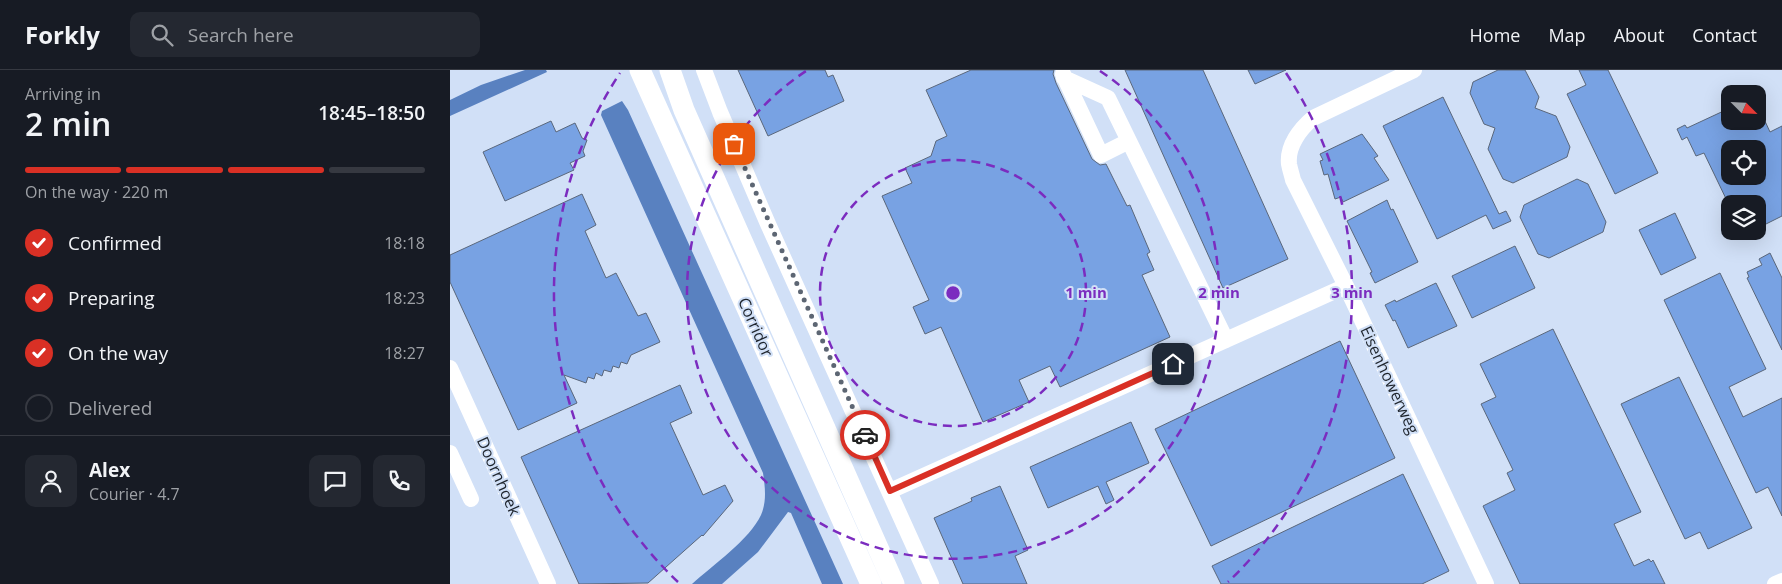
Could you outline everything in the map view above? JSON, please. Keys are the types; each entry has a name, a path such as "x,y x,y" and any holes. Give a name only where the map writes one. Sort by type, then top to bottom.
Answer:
{"main road":[{"name":"Corridor","path":"640,70 871,584"},
{"name":"Corridor","path":"670,70 684,110 894,584"}],"street":[{"path":"704,70 768,224 931,584"},
{"name":"Eisenhowerweg","path":"1414,70 1313,118 1301,128 1293,143 1289,163 1294,180 1486,584"},
{"path":"1062,74 1108,98 1226,340"},
{"path":"1062,74 1101,155 1129,141"},
{"path":"890,491 1346,286"},
{"name":"Doornhoek","path":"450,368 548,584"},
{"path":"450,453 471,499"},
{"path":"1776,584 1782,581"}],"water":[{"path":"525,70 546,70 547,72 450,116 450,100 481,85"},
{"path":"622,101 628,110 843,584 822,584 791,513 788,512 758,552 722,584 692,584 740,543 756,524 761,515 765,499 763,473 601,115 602,111"}],"building":[{"path":"738,70 825,70 828,77 833,75 844,101 768,136"},
{"path":"971,70 1054,70 1053,74 1056,83 1092,159 1100,165 1106,164 1127,206 1130,205 1150,252 1147,254 1154,270 1142,275 1170,337 1060,387 1050,366 1019,380 1029,402 983,422 941,327 925,334 913,307 929,300 882,196 912,183 905,168 931,156 936,141 947,136 926,90"},
{"path":"1125,70 1203,70 1288,259 1223,288"},
{"path":"1248,70 1286,70 1255,84"},
{"path":"1498,70 1525,70 1539,97 1535,108 1556,116 1570,147 1567,157 1513,183 1503,179 1488,149 1495,128 1484,124 1470,93 1473,82"},
{"path":"1579,70 1608,70 1658,173 1615,194 1567,94 1586,85"},
{"path":"1443,97 1499,214 1506,211 1511,221 1493,229 1486,215 1437,239 1383,126"},
{"path":"1721,112 1721,130 1766,130 1766,123 1770,132 1782,126 1782,216 1766,224 1766,195 1724,195 1704,153 1696,156 1687,137 1682,140 1677,129 1685,125 1687,128"},
{"path":"551,121 556,132 575,123 582,138 587,140 583,151 585,156 570,163 574,170 505,201 483,152"},
{"path":"1362,134 1378,156 1374,158 1389,180 1343,202 1341,197 1335,199 1328,174 1324,175 1320,161 1323,160 1320,154"},
{"path":"1577,179 1588,184 1606,222 1603,232 1549,258 1538,254 1520,217 1524,205"},
{"path":"582,194 596,225 585,231 606,278 616,273 638,316 646,313 660,342 631,355 627,364 621,362 619,368 613,366 611,372 604,370 602,376 596,373 594,379 588,377 586,383 564,375 577,403 518,430 450,282 450,255"},
{"path":"1387,200 1418,262 1375,283 1370,273 1372,272 1347,221"},
{"path":"1675,213 1696,258 1661,275 1639,230"},
{"path":"1515,246 1535,288 1472,318 1452,276"},
{"path":"1770,253 1782,278 1782,350 1747,278 1749,277 1747,272 1762,265 1759,259"},
{"path":"1720,273 1766,369 1729,387 1743,417 1782,398 1782,516 1768,487 1756,493 1664,300"},
{"path":"1436,283 1457,326 1408,348 1395,320 1393,321 1385,305 1395,300 1396,302"},
{"path":"1553,329 1641,512 1614,524 1634,566 1649,559 1651,562 1653,560 1665,584 1520,584 1483,506 1515,490 1507,473 1513,470 1481,404 1496,397 1480,364"},
{"path":"1340,341 1395,458 1211,546 1155,429"},
{"path":"1679,377 1752,528 1708,549 1700,532 1685,539 1621,404"},
{"path":"680,385 692,413 670,423 703,495 725,485 733,501 703,536 648,583 579,584 521,457"},
{"path":"1131,422 1149,463 1106,482 1114,500 1106,504 1098,486 1048,508 1030,467"},
{"path":"1403,474 1449,571 1422,584 1221,584 1212,566"},
{"path":"1000,486 1028,550 1015,556 1027,584 963,584 934,518 972,501 971,498"}],"way so far":[{"path":"734,144 768,224 865,435"}],"route":[{"path":"865,435 890,491 1173,364"}]}
